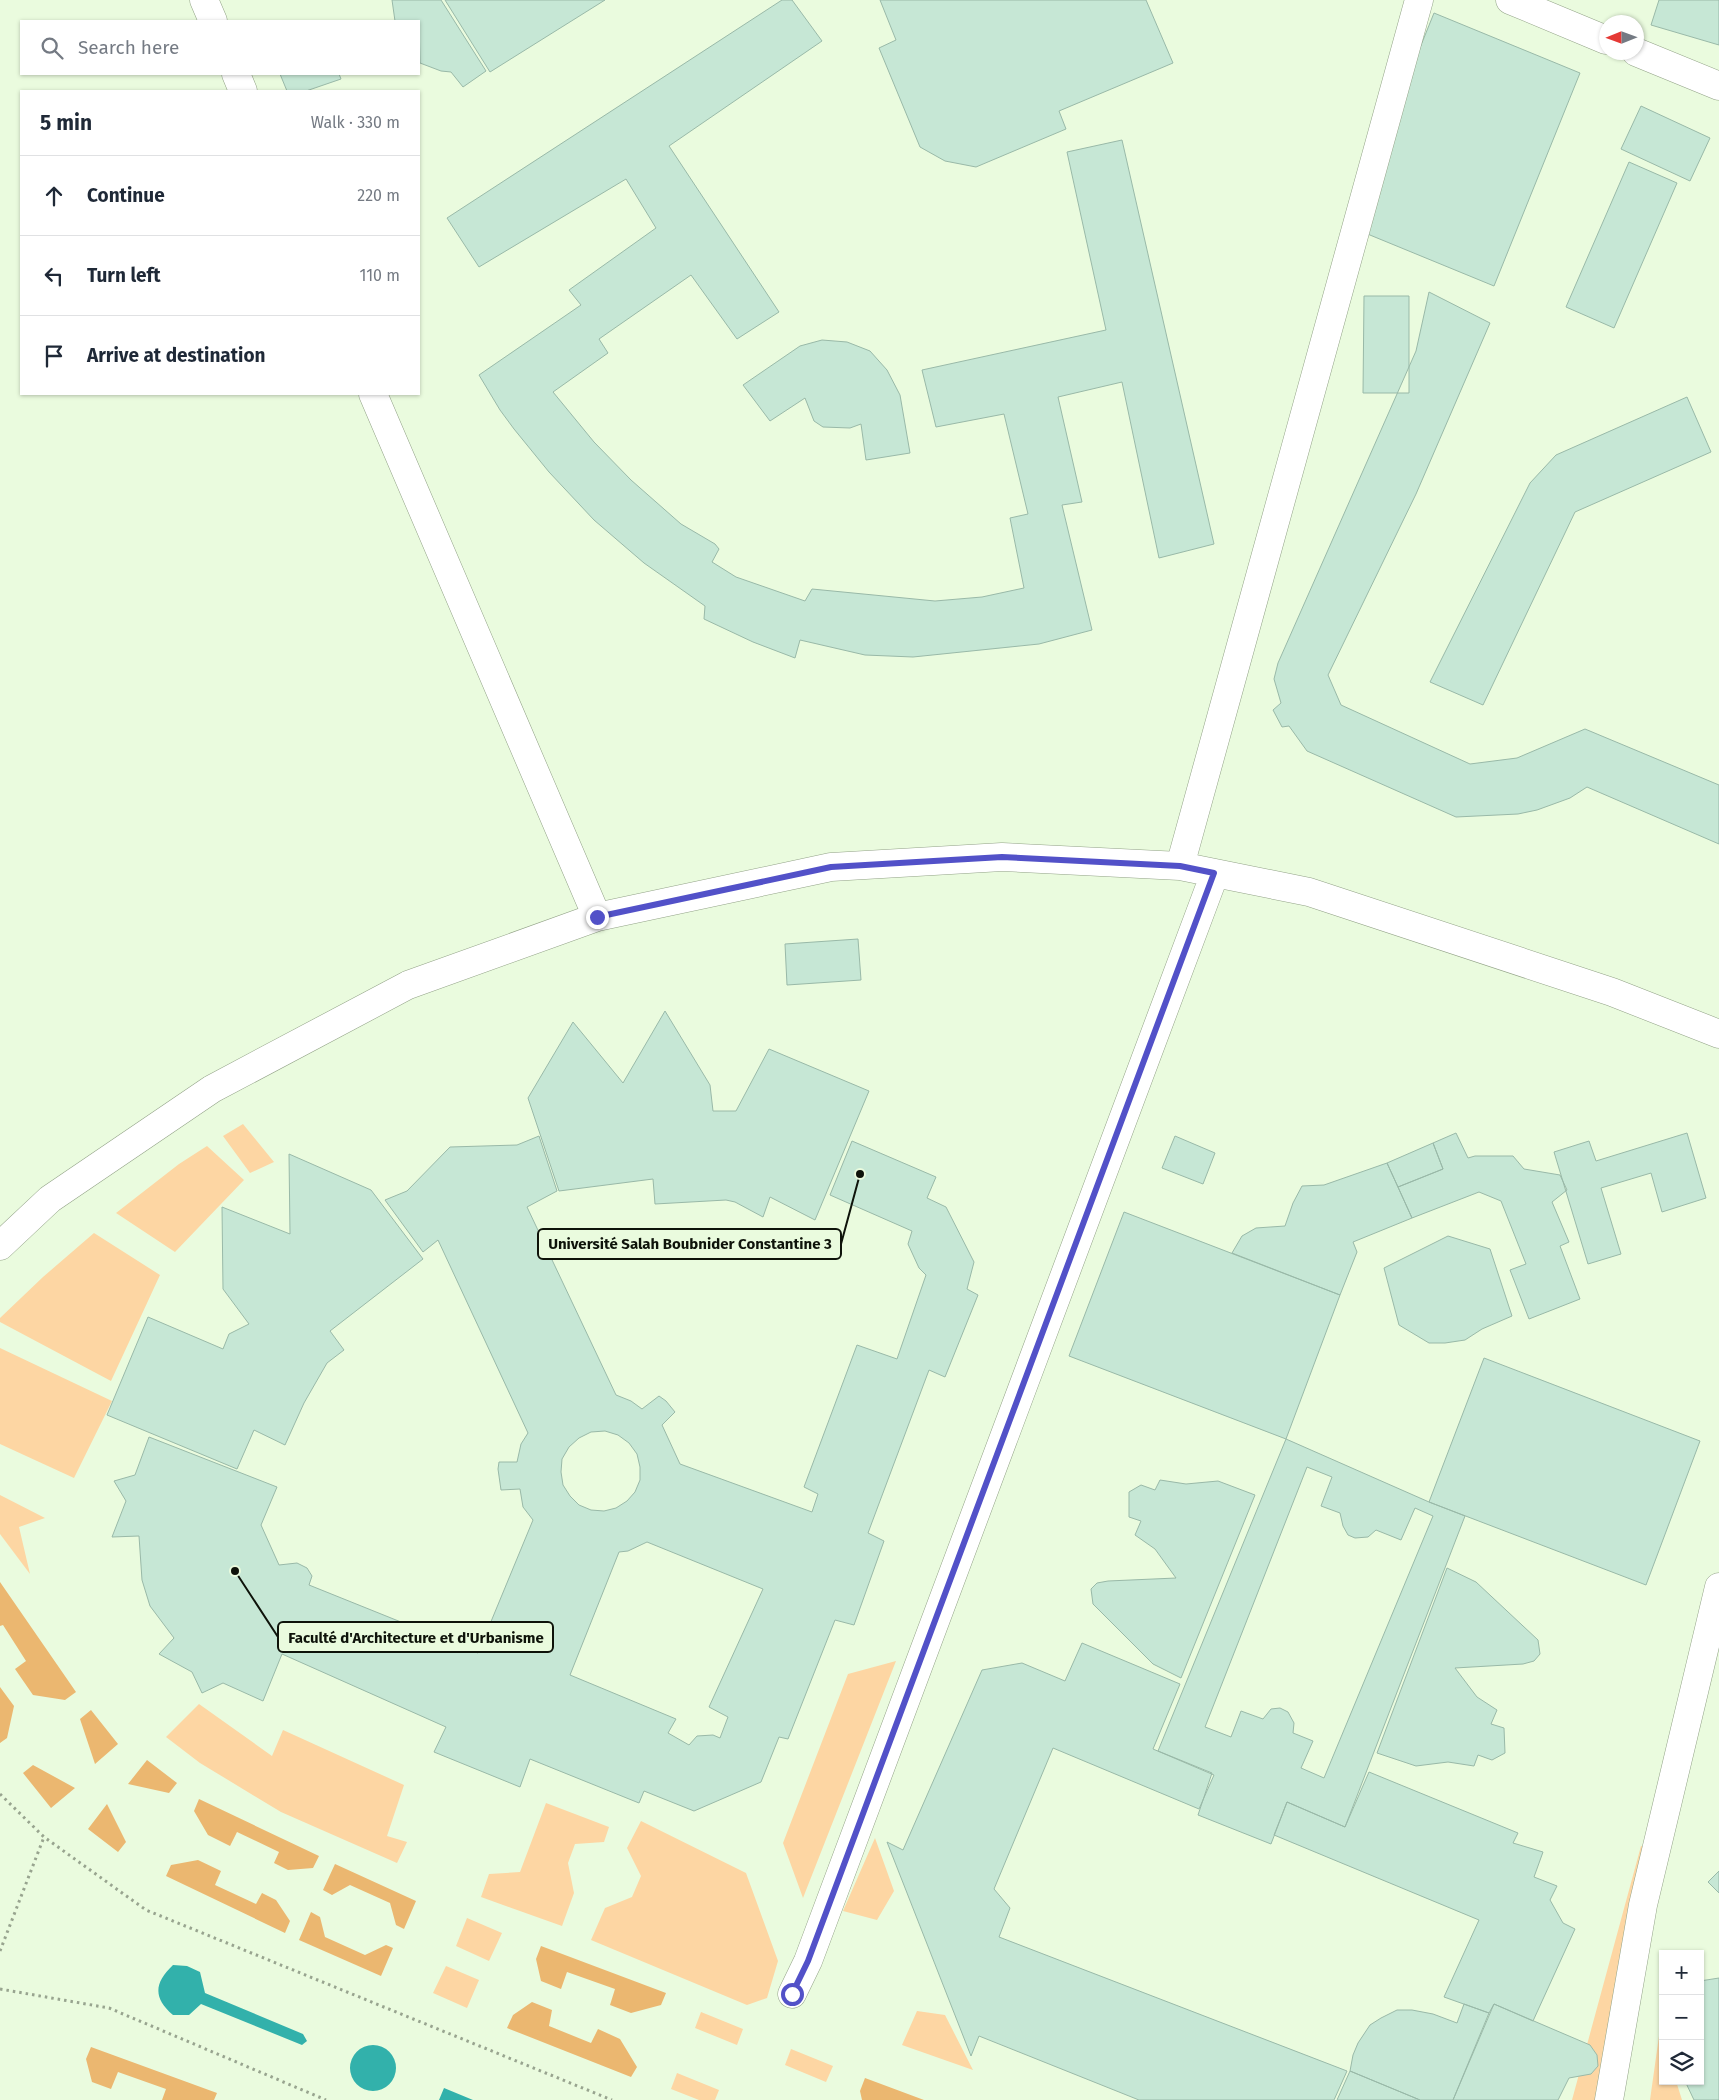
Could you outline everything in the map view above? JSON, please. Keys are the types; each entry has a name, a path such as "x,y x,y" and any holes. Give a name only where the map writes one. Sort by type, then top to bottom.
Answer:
{"street":[{"path":"204,0 213,20"},
{"path":"1180,866 1419,0"},
{"path":"1510,0 1599,37"},
{"path":"1644,55 1719,86"},
{"path":"236,75 243,90"},
{"path":"373,395 597,917"},
{"path":"0,1246 50,1199 212,1089 408,985 597,917 831,867 1002,857 1180,866 1309,892 1612,992 1719,1034"},
{"path":"792,1994 815,1942 1214,873"},
{"path":"1609,2100 1643,1905 1719,1587"}],"path":[{"path":"0,1794 44,1836 146,1910 612,2100"},
{"path":"0,1951 44,1836"},
{"path":"0,1989 109,2008 326,2100"}],"shaded area":[{"path":"243,1124 274,1162 250,1173 223,1136"},
{"path":"207,1146 244,1180 175,1252 116,1213 179,1164"},
{"path":"94,1233 160,1275 111,1381 0,1322 0,1318 43,1277"},
{"path":"0,1348 112,1401 74,1478 0,1444"},
{"path":"0,1495 45,1518 19,1527 30,1574 0,1534"},
{"path":"0,1582 76,1692 65,1700 33,1695 15,1669 26,1661 3,1625 0,1626"},
{"path":"896,1661 803,1898 783,1843 848,1674"},
{"path":"0,1687 14,1706 7,1738 0,1743"},
{"path":"199,1704 272,1756 283,1730 404,1785 387,1836 407,1842 397,1863 281,1812 200,1763 166,1737"},
{"path":"91,1710 118,1744 95,1764 80,1719"},
{"path":"147,1760 177,1783 169,1793 128,1784"},
{"path":"33,1765 75,1788 51,1808 23,1773"},
{"path":"199,1799 319,1856 313,1868 288,1870 274,1863 279,1852 237,1832 230,1846 208,1835 194,1811"},
{"path":"546,1803 609,1827 604,1842 575,1844 568,1863 574,1893 562,1926 481,1897 489,1874 520,1872"},
{"path":"107,1804 126,1842 118,1852 88,1829"},
{"path":"641,1821 746,1873 778,1961 767,1998 747,2005 591,1940 605,1908 632,1897 641,1876 627,1848"},
{"path":"875,1838 894,1891 877,1920 843,1911"},
{"path":"1641,1846 1648,1847 1599,2100 1572,2100"},
{"path":"198,1860 221,1871 215,1885 256,1904 262,1893 276,1900 290,1921 285,1933 166,1876 171,1865"},
{"path":"335,1864 416,1901 404,1929 396,1925 390,1903 350,1885 332,1895 323,1890"},
{"path":"311,1912 320,1917 325,1937 365,1955 386,1945 393,1948 381,1976 299,1940"},
{"path":"467,1918 502,1933 489,1961 456,1946"},
{"path":"541,1946 666,1993 661,2005 631,2013 610,2005 615,1989 567,1972 561,1989 541,1981 536,1959"},
{"path":"446,1966 479,1980 467,2008 433,1993"},
{"path":"532,2002 552,2010 549,2026 591,2043 598,2029 620,2039 637,2067 631,2077 507,2028 513,2015"},
{"path":"917,2011 945,2015 973,2070 902,2045"},
{"path":"701,2012 743,2029 737,2045 695,2028"},
{"path":"1659,2036 1659,2085 1677,2085 1682,2100 1650,2100"},
{"path":"91,2047 217,2093 214,2100 162,2100 166,2089 118,2072 111,2089 92,2082 86,2059"},
{"path":"791,2049 833,2066 826,2082 785,2065"},
{"path":"677,2073 719,2090 715,2100 699,2100 671,2089"},
{"path":"865,2078 924,2100 862,2100 860,2091"}],"water":[{"path":"173,1965 187,1966 200,1972 205,1993 303,2034 307,2041 302,2045 201,2004 189,2015 173,2015 162,2003 158,1990 162,1978"},
{"path":"373,2045 386,2049 392,2055 396,2068 392,2081 386,2087 373,2091 360,2087 354,2081 350,2068 354,2055 360,2049"},
{"path":"444,2088 473,2100 439,2100"}],"building":[{"path":"392,0 441,0 486,71 463,87 451,72 441,71 420,63 420,20 395,20"},
{"path":"445,0 605,0 490,72"},
{"path":"782,0 792,0 822,41 669,146 779,312 737,339 691,275 599,339 608,353 553,392 594,442 631,480 681,524 715,544 719,549 712,562 736,577 805,601 812,589 935,601 982,597 1024,588 1010,518 1028,514 1004,414 936,427 922,370 1106,330 1067,152 1122,140 1214,544 1159,558 1122,382 1058,397 1082,502 1062,505 1092,630 1039,644 913,657 865,655 800,640 795,658 753,642 704,619 705,606 644,563 594,520 549,472 514,429 479,375 581,305 569,290 656,228 626,179 479,267 447,218"},
{"path":"880,0 1146,0 1173,63 1059,111 1066,129 976,167 945,161 920,147 879,48 896,40"},
{"path":"1659,0 1719,0 1719,45 1651,25"},
{"path":"1434,13 1580,73 1494,286 1348,226"},
{"path":"280,75 339,75 341,79 309,90 287,90"},
{"path":"1641,106 1710,138 1690,181 1621,149"},
{"path":"1629,162 1677,183 1614,328 1566,307"},
{"path":"1429,292 1490,323 1416,494 1328,675 1341,705 1470,764 1517,758 1585,729 1719,785 1719,844 1587,787 1570,798 1537,810 1518,814 1456,817 1307,751 1289,726 1282,727 1273,710 1281,703 1274,679 1278,663 1416,351"},
{"path":"1364,296 1409,296 1409,393 1363,393"},
{"path":"822,340 847,342 870,351 887,370 900,395 910,453 866,460 861,424 850,428 823,427 814,421 805,398 770,421 743,385 800,346"},
{"path":"1687,397 1711,452 1575,512 1483,705 1430,682 1530,483 1556,455"},
{"path":"858,939 861,980 787,985 785,944"},
{"path":"665,1011 710,1085 713,1111 736,1111 769,1049 869,1091 815,1220 770,1197 763,1217 735,1202 726,1200 655,1204 653,1179 559,1191 528,1098 573,1022 623,1083"},
{"path":"1456,1133 1468,1158 1475,1156 1513,1156 1524,1169 1560,1175 1567,1190 1552,1202 1569,1242 1560,1246 1580,1299 1529,1319 1510,1270 1526,1264 1501,1201 1479,1192 1412,1218 1398,1187 1443,1169 1433,1143"},
{"path":"1687,1133 1706,1198 1662,1212 1651,1173 1601,1188 1621,1254 1588,1264 1554,1152 1589,1141 1596,1161"},
{"path":"539,1136 557,1191 527,1207 616,1395 631,1401 642,1409 659,1396 666,1401 675,1412 662,1425 680,1464 812,1512 818,1494 804,1487 857,1345 897,1359 926,1275 919,1268 908,1244 912,1231 830,1195 852,1141 936,1177 927,1198 946,1207 974,1262 967,1289 978,1295 945,1377 929,1370 868,1533 884,1541 854,1625 835,1620 788,1739 779,1737 761,1782 694,1811 644,1791 639,1803 530,1759 520,1787 434,1752 446,1727 282,1654 263,1701 223,1683 202,1693 192,1672 159,1654 174,1638 150,1606 142,1580 139,1536 112,1537 126,1501 114,1481 135,1475 149,1437 277,1487 261,1525 279,1565 297,1563 307,1568 312,1576 309,1585 478,1653 533,1520 523,1507 520,1489 501,1490 498,1469 499,1462 517,1462 521,1444 528,1433 438,1240 423,1252 385,1200 407,1191 450,1147 517,1145","holes":["605,1431 618,1435 629,1443 637,1454 640,1480 635,1492 627,1501 616,1508 604,1511 591,1510 579,1505 563,1485 562,1459 569,1447 579,1438 591,1432","647,1542 763,1589 709,1707 728,1717 720,1738 713,1735 697,1736 689,1745 668,1733 676,1719 570,1675 619,1552 628,1551"]},
{"path":"1175,1136 1215,1153 1203,1184 1162,1168"},
{"path":"1433,1143 1443,1169 1398,1187 1387,1163"},
{"path":"289,1154 371,1190 423,1259 330,1331 344,1350 327,1363 304,1403 285,1445 254,1430 237,1469 107,1415 148,1317 223,1349 229,1334 249,1324 223,1289 222,1207 290,1234"},
{"path":"1387,1163 1412,1218 1353,1242 1357,1252 1340,1295 1232,1253 1242,1236 1256,1228 1285,1226 1293,1203 1302,1186 1324,1185"},
{"path":"1124,1212 1340,1295 1286,1439 1069,1356"},
{"path":"1448,1236 1490,1249 1512,1316 1482,1329 1465,1340 1429,1343 1399,1325 1384,1268"},
{"path":"1484,1358 1700,1441 1646,1585 1429,1502"},
{"path":"1286,1439 1465,1516 1345,1827 1287,1802 1271,1844 1198,1815 1212,1773 1158,1751","holes":["1307,1467 1332,1477 1321,1506 1340,1513 1343,1526 1348,1535 1355,1538 1368,1537 1376,1530 1401,1540 1415,1508 1433,1516 1324,1778 1301,1768 1313,1741 1293,1733 1294,1723 1288,1712 1280,1708 1271,1709 1263,1719 1241,1711 1231,1737 1205,1727"]},
{"path":"1160,1480 1186,1484 1218,1481 1255,1495 1181,1678 1153,1664 1093,1604 1091,1589 1097,1583 1108,1581 1176,1578 1155,1549 1135,1535 1141,1521 1129,1517 1129,1492 1141,1485 1155,1490"},
{"path":"1447,1568 1476,1582 1538,1640 1540,1654 1534,1661 1523,1664 1455,1668 1477,1697 1497,1710 1491,1724 1504,1728 1505,1753 1492,1760 1478,1755 1474,1766 1448,1762 1416,1766 1377,1753"},
{"path":"1082,1643 1180,1684 1153,1749 1214,1775 1199,1809 1053,1748 994,1889 1010,1908 999,1937 1347,2071 1334,2100 1139,2100 979,2036 971,2056 887,1842 903,1850 982,1670 1022,1663 1065,1681"},
{"path":"1369,1772 1518,1833 1513,1843 1543,1852 1534,1877 1557,1886 1550,1900 1563,1923 1575,1929 1533,2021 1494,2004 1489,2013 1444,1997 1479,1920 1274,1835 1287,1802 1345,1827"},
{"path":"1719,1871 1719,1893 1708,1882"},
{"path":"1719,1978 1719,2100 1694,2100 1687,2085 1704,2085 1704,1980"},
{"path":"1464,2004 1489,2013 1453,2100 1420,2100 1350,2071 1353,2055 1358,2043 1370,2025 1381,2018 1397,2010 1412,2010 1433,2014 1457,2023"},
{"path":"1494,2004 1590,2045 1597,2055 1598,2066 1591,2074 1569,2078 1558,2100 1453,2100"},
{"path":"1350,2071 1420,2100 1337,2100"}],"place":[{"name":"Université Salah Boubnider Constantine 3","path":"860,1174"},
{"name":"Faculté d'Architecture et d'Urbanisme","path":"235,1571"}],"route":[{"path":"597,917 831,867 1002,857 1180,866 1214,873 808,1961 792,1994"}]}
